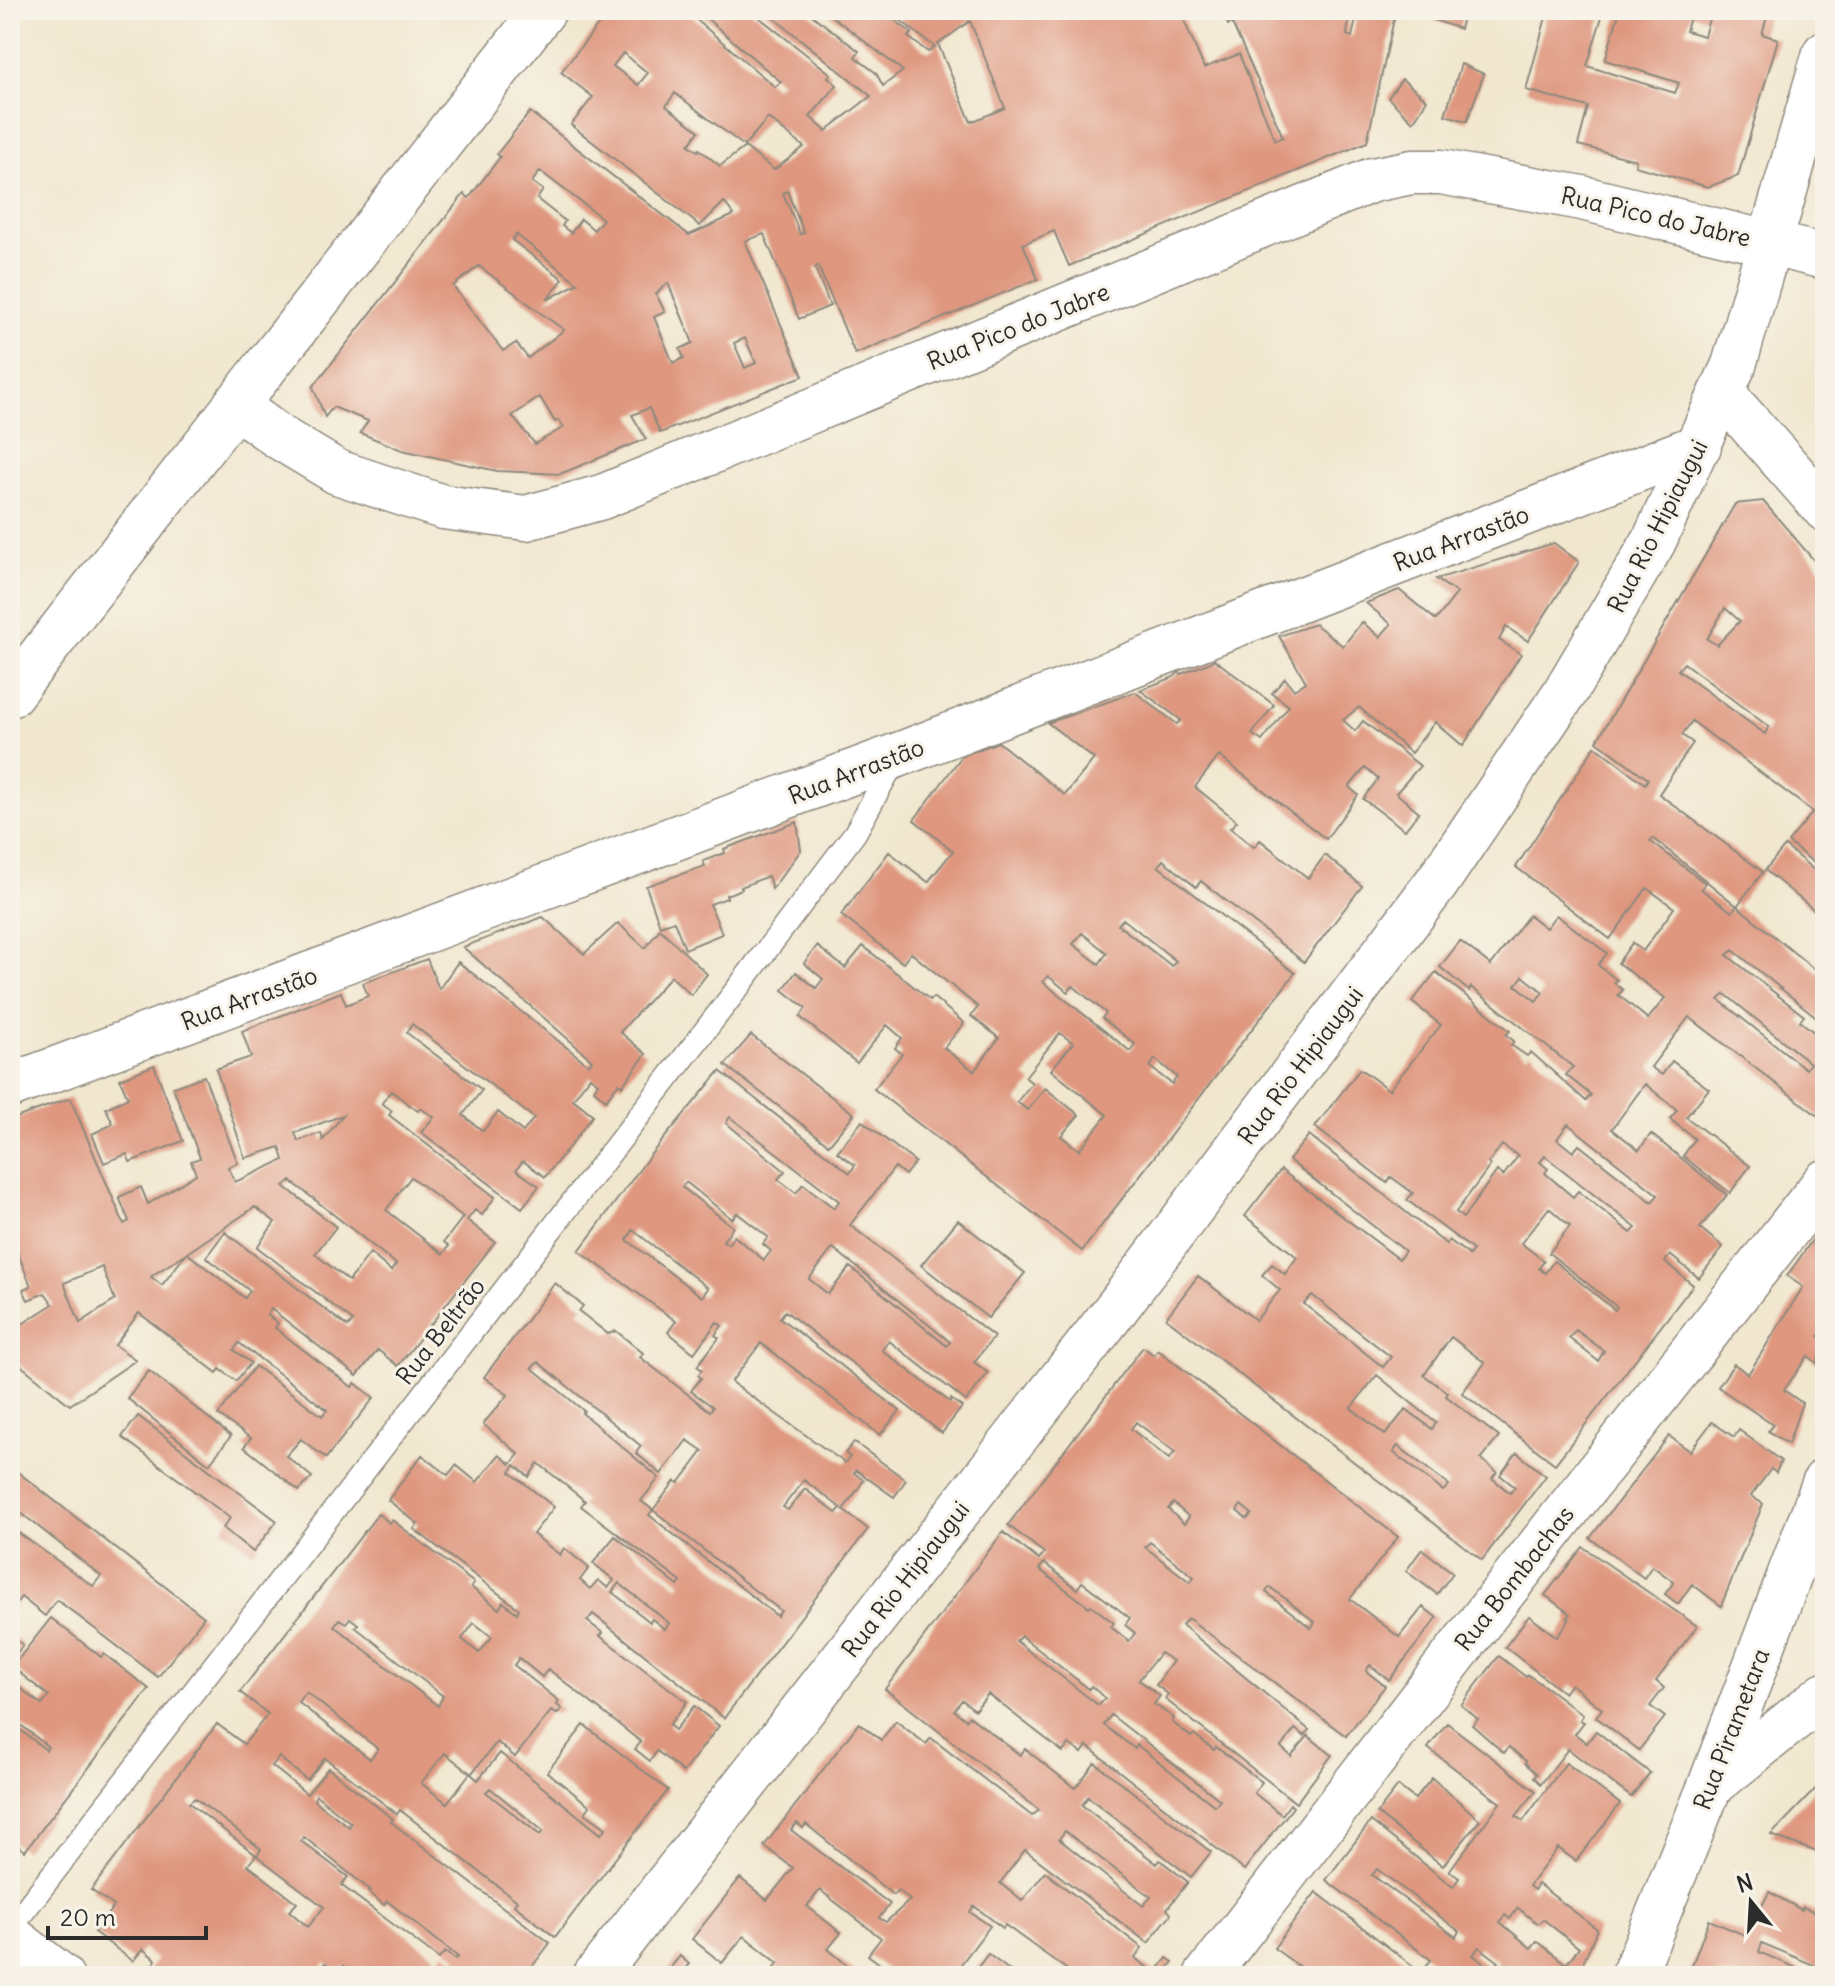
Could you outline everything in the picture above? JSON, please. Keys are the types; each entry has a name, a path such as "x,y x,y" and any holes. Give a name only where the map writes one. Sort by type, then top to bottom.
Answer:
{"street":[{"path":"10,695 544,10"},
{"name":"Rua Rio Hipiaugui","path":"595,1976 1119,1305 1438,881 1564,694 1654,541 1723,394 1771,242 1825,53"},
{"name":"Rua Pico do Jabre","path":"235,405 279,437 337,472 443,507 526,518 602,497 666,472 1372,180 1412,172 1441,172 1582,198 1825,257"},
{"path":"1723,394 1825,509"},
{"name":"Rua Arrastão","path":"10,1086 898,755 1699,446"},
{"name":"Rua Bombachas","path":"1206,1976 1825,1182"},
{"name":"Rua Pirametara","path":"1633,1976 1710,1786 1825,1481"},
{"path":"1710,1786 1825,1694"},
{"path":"10,1936 61,1976"}],"lane":[{"name":"Rua Beltrão","path":"10,1929 731,997 855,833 898,755"}],"building":[{"path":"610,10 685,10 775,87 781,82 697,10 750,10 831,74 828,77 837,85 810,117 826,131 871,96 764,10 805,10 859,51 855,57 876,73 883,86 903,71 824,10 881,10 912,33 908,37 928,52 935,47 887,10 1208,10 1184,20 1204,68 1239,54 1275,140 1283,137 1232,23 1228,25 1221,10 1350,10 1347,35 1352,37 1358,10 1396,10 1367,142 1069,266 1054,231 1023,244 1038,279 855,354 818,266 815,268 830,306 799,319 764,234 745,241 803,376 660,433 649,408 632,415 646,439 560,474 497,471 402,450 360,433 368,421 333,407 325,417 313,387 464,194 469,198 500,157 497,154 530,112 689,235 734,215 724,202 700,226 571,125 593,97 561,72","holes":["970,21 1005,108 971,122 938,44","623,53 648,73 638,85 613,66","675,93 744,146 768,118 804,147 774,170 745,147 720,166 689,145 699,131 666,106","540,171 603,219 594,230 581,219 571,233 562,226 565,221 537,199 543,190 532,182","787,191 804,233 800,234 783,193","516,234 578,283 547,300 563,279 512,240","479,266 564,330 528,358 516,343 503,351 453,286","668,283 693,343 680,349 684,358 673,363 654,317 665,312 656,294","745,338 756,363 745,368 734,343","540,397 555,422 558,420 564,427 535,444 512,416"]},
{"path":"1433,10 1465,10 1460,29 1431,19"},
{"path":"1548,10 1604,10 1587,66 1675,93 1679,83 1605,60 1620,10 1769,10 1762,34 1778,39 1738,176 1708,187 1635,166 1636,160 1578,145 1588,107 1526,90","holes":["1691,14 1709,19 1704,36 1686,31"]},
{"path":"1461,64 1484,74 1467,121 1445,115"},
{"path":"1402,79 1427,100 1413,122 1388,98"},
{"path":"1763,501 1825,573 1825,824 1820,820 1818,823 1825,828 1825,872 1788,842 1813,812 1692,721 1682,735 1693,743 1659,794 1763,872 1737,906 1825,978 1825,1024 1733,950 1727,955 1804,1016 1800,1021 1825,1041 1825,1114 1822,1119 1689,1017 1651,1067 1662,1075 1672,1061 1709,1089 1686,1117 1750,1166 1730,1193 1683,1156 1695,1139 1670,1119 1677,1110 1645,1084 1612,1129 1639,1150 1651,1134 1727,1195 1700,1228 1723,1247 1699,1278 1670,1255 1665,1262 1693,1285 1555,1464 1462,1393 1485,1363 1451,1337 1424,1375 1499,1437 1481,1459 1497,1472 1492,1478 1510,1493 1515,1487 1500,1475 1517,1453 1546,1476 1482,1560 1166,1318 1198,1276 1256,1320 1280,1290 1262,1275 1272,1264 1285,1274 1297,1257 1245,1216 1281,1170 1399,1259 1405,1251 1289,1160 1309,1135 1446,1244 1449,1240 1469,1255 1473,1250 1407,1200 1413,1193 1391,1177 1387,1183 1315,1127 1360,1069 1389,1090 1441,1025 1412,1002 1436,972 1510,1031 1506,1035 1514,1041 1511,1045 1527,1056 1531,1052 1586,1101 1591,1095 1566,1075 1573,1067 1471,987 1469,991 1440,967 1460,941 1491,965 1529,915 1546,928 1556,915 1607,953 1598,965 1617,980 1614,983 1623,990 1618,995 1648,1019 1665,998 1618,963 1632,943 1643,951 1674,908 1647,888 1610,939 1516,867 1595,746 1645,784 1648,779 1597,741 1735,504","holes":["1725,608 1740,621 1717,645 1707,639","1684,663 1769,727 1765,734 1678,670","1653,838 1737,906 1732,912 1701,889 1705,883 1650,841","1523,976 1543,992 1536,1001 1516,985","1725,994 1810,1063 1806,1069 1719,1000","1568,1124 1658,1195 1652,1202 1579,1145 1573,1152 1557,1139","1502,1145 1518,1156 1503,1176 1497,1171 1463,1218 1456,1212","1545,1156 1636,1228 1631,1233 1578,1191 1573,1197 1545,1173 1548,1169 1540,1162","1549,1208 1570,1226 1549,1253 1617,1307 1615,1310 1554,1261 1545,1273 1539,1268 1544,1261 1521,1243","1312,1295 1391,1357 1383,1367 1304,1304","1576,1330 1604,1351 1598,1361 1569,1338","1377,1375 1436,1423 1432,1429 1406,1409 1385,1435 1351,1408","1398,1446 1449,1485 1443,1491 1393,1452"]},
{"path":"1554,543 1579,562 1528,641 1506,627 1499,640 1521,654 1463,746 1435,722 1411,753 1359,707 1343,720 1355,731 1363,721 1420,766 1396,793 1419,812 1405,830 1363,799 1378,779 1365,768 1349,787 1358,795 1326,839 1219,756 1195,787 1237,821 1230,828 1254,847 1260,840 1308,878 1325,855 1362,886 1304,962 1201,881 1196,887 1163,860 1158,866 1295,973 1082,1251 874,1089 902,1054 895,1048 902,1038 887,1025 857,1063 800,1017 806,1008 783,990 796,972 816,988 823,979 804,963 817,946 845,968 863,946 964,1023 944,1048 974,1071 999,1038 971,1016 978,1007 911,953 903,963 841,915 889,852 928,882 953,851 914,820 962,756 998,742 1065,795 1094,759 1048,723 1135,692 1177,724 1181,720 1140,690 1214,659 1274,705 1252,734 1262,741 1289,706 1272,693 1285,678 1294,690 1306,682 1279,636 1315,624 1343,646 1362,622 1380,637 1391,624 1366,603 1399,590 1436,620 1457,593 1436,579","holes":["1123,919 1176,961 1172,966 1118,925","1082,933 1107,953 1099,964 1073,944","1048,976 1068,992 1073,986 1106,1013 1102,1018 1135,1044 1130,1051 1043,982","1060,1033 1073,1043 1051,1070 1107,1115 1079,1150 1061,1136 1079,1115 1045,1088 1028,1110 1017,1102 1032,1083 1025,1077","1155,1059 1177,1077 1172,1084 1150,1067"]},
{"path":"797,822 801,850 772,889 768,876 710,904 722,934 685,949 674,921 660,926 646,886 705,866 703,861 725,853 724,849"},
{"path":"1785,846 1825,879 1825,919 1765,870"},
{"path":"543,917 584,954 618,923 645,948 660,929 707,974 691,995 671,976 620,1032 646,1054 622,1086 619,1083 606,1100 594,1090 598,1083 590,1077 573,1099 593,1115 570,1146 545,1177 523,1161 516,1170 539,1186 522,1208 421,1132 434,1117 420,1108 418,1111 391,1091 382,1103 392,1111 389,1115 495,1197 482,1215 475,1210 467,1220 495,1242 398,1366 378,1350 357,1376 271,1309 267,1315 278,1323 275,1328 352,1387 355,1383 374,1398 326,1458 301,1439 286,1456 312,1477 299,1491 244,1447 251,1438 218,1415 255,1366 322,1416 327,1410 239,1343 234,1350 251,1363 236,1381 220,1369 217,1373 139,1313 115,1345 136,1360 70,1405 19,1364 10,1370 10,1332 53,1304 45,1293 28,1300 23,1289 31,1286 14,1244 10,1246 10,1120 70,1098 124,1224 129,1221 119,1197 141,1187 148,1204 196,1174 191,1161 200,1158 173,1087 204,1076 238,1163 228,1167 235,1182 284,1160 280,1147 245,1158 216,1069 251,1057 242,1031 341,992 346,1005 368,996 363,983 427,959 439,989 458,962 589,1065 592,1060 463,947","holes":["412,1024 534,1118 523,1132 498,1112 483,1131 463,1115 482,1090 407,1033","343,1115 323,1140 321,1133 298,1141 295,1133","411,1177 463,1217 444,1242 449,1246 443,1254 386,1210","291,1181 396,1264 391,1271 370,1253 349,1281 315,1254 336,1227 284,1186","255,1207 275,1222 257,1247 353,1321 348,1327 225,1232 206,1257 250,1291 245,1298 187,1253","187,1253 162,1285 151,1277","102,1267 115,1300 80,1323 64,1283"]},
{"path":"751,1035 854,1114 829,1145 725,1065"},
{"path":"154,1065 183,1141 130,1162 127,1154 104,1163 92,1134 113,1124 106,1108 128,1098 120,1079"},
{"path":"720,1071 850,1173 855,1165 837,1152 862,1121 915,1162 905,1175 895,1167 850,1225 994,1337 974,1362 988,1373 966,1401 889,1341 882,1350 950,1402 951,1399 962,1407 942,1433 785,1311 780,1318 900,1411 880,1435 761,1343 731,1382 845,1463 850,1457 845,1453 854,1442 906,1480 894,1497 856,1470 854,1473 864,1480 843,1510 868,1529 724,1718 593,1614 587,1621 603,1633 600,1636 687,1702 669,1725 675,1730 694,1706 719,1726 683,1772 657,1751 650,1761 635,1749 641,1742 548,1669 542,1677 519,1658 514,1665 559,1701 557,1705 562,1709 557,1714 551,1711 515,1757 497,1742 471,1774 478,1780 500,1753 601,1834 606,1828 585,1813 590,1806 547,1772 584,1725 668,1790 555,1937 514,1905 517,1901 400,1810 397,1814 325,1758 307,1780 279,1757 272,1766 307,1794 328,1768 393,1819 391,1822 550,1943 525,1976 355,1976 343,1966 338,1972 325,1963 318,1973 322,1976 152,1976 147,1972 156,1960 143,1949 133,1961 94,1932 114,1906 91,1890 217,1724 244,1744 268,1714 240,1692 378,1514 390,1523 392,1520 474,1583 471,1587 499,1609 503,1602 517,1613 519,1609 414,1529 418,1524 388,1500 422,1455 448,1475 456,1465 477,1482 499,1455 511,1464 519,1454 483,1424 508,1395 484,1377 555,1283 583,1306 579,1311 608,1334 616,1331 643,1353 640,1357 710,1411 713,1407 691,1391 701,1378 698,1375 702,1370 697,1366 719,1338 715,1335 722,1326 717,1322 694,1353 668,1332 676,1321 579,1251 651,1154","holes":["730,1117 839,1201 834,1208 803,1184 796,1193 778,1179 785,1171 726,1123","686,1182 732,1219 737,1213 768,1237 763,1244 771,1251 764,1260 734,1236 728,1244 723,1241 733,1227 682,1187","633,1230 708,1288 702,1297 627,1240","833,1248 950,1342 947,1346 850,1267 828,1294 809,1279","538,1362 641,1446 636,1453 661,1474 687,1440 703,1451 653,1510 641,1501 659,1478 532,1368","538,1463 585,1501 581,1506 681,1582 678,1586 615,1536 593,1563 614,1580 608,1588 598,1580 590,1589 580,1580 589,1568 564,1548 560,1555 533,1534 554,1507 510,1472 515,1465 529,1477","804,1480 841,1508 836,1513 805,1489 788,1510 783,1507","653,1510 781,1611 777,1616 649,1515","619,1583 669,1623 665,1629 652,1619 650,1622 612,1592","350,1618 358,1624 355,1627 443,1696 438,1706 334,1626 339,1619 346,1623","474,1623 492,1637 479,1653 462,1639","306,1692 378,1749 370,1759 298,1702","445,1753 470,1773 447,1803 421,1783","490,1788 543,1831 540,1835 486,1792","316,1795 351,1823 349,1827 314,1800","195,1798 261,1849 257,1856 324,1907 308,1927 289,1911 297,1903 248,1865 256,1855 189,1803","304,1837 384,1905 387,1901 458,1957 455,1959 445,1952 439,1959 341,1885 348,1877 301,1841"]},
{"path":"958,1220 1025,1273 988,1318 921,1265"},
{"path":"1825,1222 1825,1326 1819,1336 1825,1341 1817,1363 1808,1356 1784,1390 1802,1403 1788,1444 1768,1431 1773,1425 1718,1387 1734,1364 1748,1374 1752,1368 1803,1287 1787,1276"},
{"path":"1143,1347 1154,1355 1158,1350 1398,1537 1350,1599 1399,1637 1423,1607 1437,1618 1389,1680 1370,1665 1366,1671 1385,1686 1346,1736 1188,1618 1182,1625 1309,1730 1304,1736 1295,1729 1281,1747 1291,1756 1308,1736 1332,1755 1296,1803 1165,1699 1168,1694 1156,1685 1173,1661 1160,1653 1139,1680 1160,1696 1154,1704 1174,1718 1172,1722 1191,1737 1194,1734 1214,1750 1216,1747 1262,1782 1254,1793 1282,1815 1290,1804 1293,1807 1244,1870 1087,1746 1082,1753 1069,1744 1063,1752 988,1694 975,1710 962,1700 954,1710 966,1720 969,1716 1020,1755 1025,1749 1075,1788 1095,1763 1211,1852 1191,1877 1088,1797 1082,1805 1157,1864 1160,1860 1188,1882 1167,1909 1171,1914 1148,1943 1025,1850 1000,1883 1022,1901 1045,1872 1142,1948 1135,1958 1155,1973 1167,1958 1173,1962 1162,1976 1071,1976 1073,1974 974,1906 970,1912 990,1926 952,1976 896,1976 868,1955 881,1938 820,1890 807,1906 841,1933 828,1949 858,1974 856,1976 768,1976 778,1963 744,1936 722,1963 692,1939 740,1878 767,1900 793,1868 764,1846 859,1723 881,1740 896,1721 926,1744 931,1738 1032,1816 1039,1810 885,1689 1003,1532 1039,1560 1044,1553 1008,1525","holes":["1136,1422 1175,1452 1169,1459 1131,1429","1173,1503 1189,1517 1184,1524 1168,1509","1241,1505 1252,1514 1247,1519 1237,1511","1150,1542 1194,1577 1190,1582 1145,1547","1044,1563 1077,1589 1082,1582 1130,1618 1125,1625 1135,1633 1129,1641 1111,1627 1114,1623 1091,1605 1089,1607 1039,1569","1270,1587 1315,1622 1311,1628 1266,1592","1021,1636 1089,1689 1091,1686 1105,1698 1098,1705 1016,1641","1111,1715 1220,1800 1215,1806 1137,1745 1135,1749 1104,1725","797,1823 803,1828 806,1824 893,1895 898,1890 910,1900 886,1922 879,1918 890,1904 791,1830","1065,1831 1151,1897 1143,1906 1059,1839"]},
{"path":"149,1371 231,1436 209,1464 127,1398"},
{"path":"138,1416 277,1521 253,1552 223,1528 230,1518 122,1437"},
{"path":"1712,1422 1734,1437 1739,1430 1781,1461 1776,1473 1771,1469 1751,1496 1763,1504 1721,1606 1692,1584 1678,1604 1665,1594 1674,1582 1652,1566 1644,1578 1590,1538 1669,1436 1690,1451"},
{"path":"10,1466 204,1617 158,1677 57,1600 45,1616 21,1597 10,1612 10,1527 93,1586 101,1576 21,1513 16,1519 10,1514"},
{"path":"1583,1547 1697,1626 1656,1681 1664,1688 1650,1706 1665,1717 1639,1750 1596,1717 1602,1709 1571,1684 1564,1693 1505,1647 1529,1616 1557,1637 1570,1614 1545,1595"},
{"path":"1422,1549 1453,1573 1437,1594 1406,1571"},
{"path":"51,1618 149,1689 25,1851 10,1840 10,1722 46,1750 48,1747 10,1716 10,1680 42,1705 49,1696 12,1667"},
{"path":"10,1635 23,1645 10,1662"},
{"path":"1499,1656 1583,1715 1580,1720 1584,1722 1575,1734 1587,1743 1596,1731 1650,1773 1631,1797 1568,1749 1541,1784 1526,1761 1509,1747 1504,1753 1472,1725 1478,1719 1461,1705"},
{"path":"1447,1723 1536,1791 1516,1816 1523,1821 1566,1763 1620,1804 1576,1861 1558,1848 1529,1886 1534,1890 1538,1884 1597,1929 1578,1976 1518,1976 1512,1972 1510,1976 1312,1976 1274,1948 1316,1892 1421,1972 1431,1960 1326,1880 1371,1821 1453,1887 1459,1878 1449,1871 1500,1803 1428,1748","holes":["1377,1869 1459,1931 1456,1937 1372,1875","1518,1908 1538,1924 1543,1919 1579,1948 1566,1964 1537,1941 1531,1948 1500,1922 1505,1915 1510,1919","1479,1947 1499,1962 1492,1969 1473,1955"]},
{"path":"1432,1778 1480,1820 1443,1866 1377,1813 1398,1786 1415,1799"},
{"path":"1825,1779 1825,1855 1771,1835"},
{"path":"1769,1892 1802,1910 1803,1907 1825,1916 1825,1970 1762,1943 1759,1952 1815,1976 1688,1976 1709,1920 1747,1936"},
{"path":"988,1954 1017,1976 971,1976"},
{"path":"680,1956 689,1964 679,1976 663,1976"}]}
